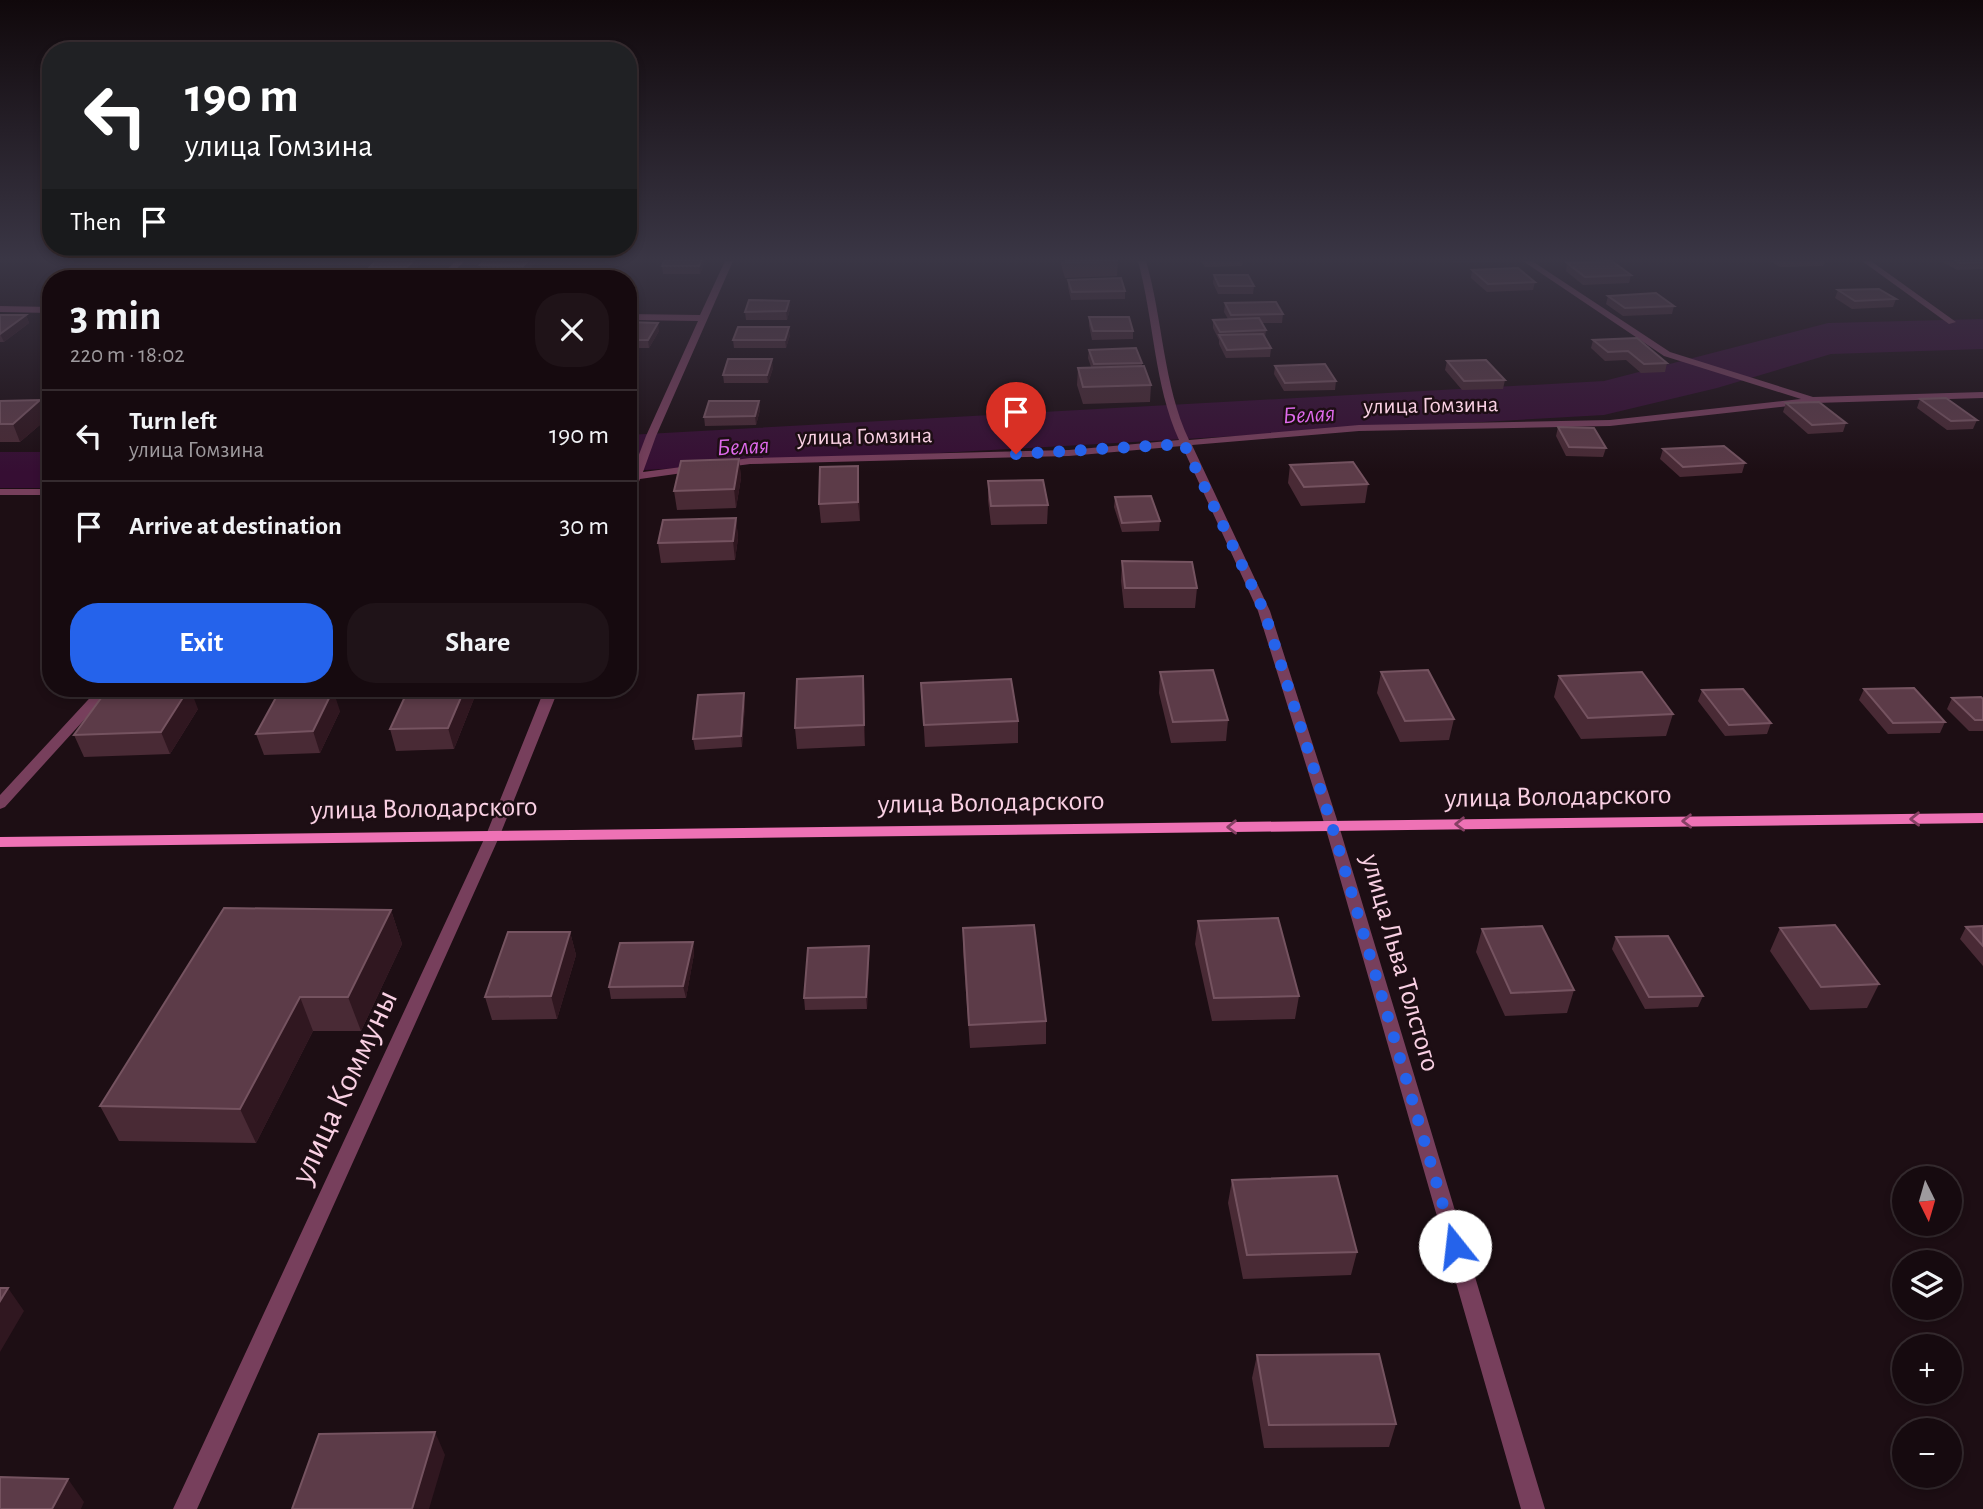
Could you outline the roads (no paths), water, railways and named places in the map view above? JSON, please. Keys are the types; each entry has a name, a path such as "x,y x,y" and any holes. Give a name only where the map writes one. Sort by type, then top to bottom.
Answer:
{"main road":[{"name":"улица Володарского","path":"0,842 1983,818"}],"street":[{"path":"637,466 696,331"},
{"name":"улица Льва Толстого","path":"1158,331 1172,414 1264,611 1332,826 1533,1509"},
{"path":"1633,331 1667,354 1815,400"},
{"name":"улица Гомзина","path":"637,476 750,461 1069,453 1359,428 1610,424 1815,400 1983,395"},
{"path":"0,492 42,492"},
{"path":"0,804 98,697"},
{"name":"улица Коммуны","path":"185,1509 493,835 548,697"}],"waterway":[{"name":"Белая","path":"637,452 1604,398 1698,376 1828,339 1983,334"},
{"name":"Белая","path":"0,470 42,470"}]}
